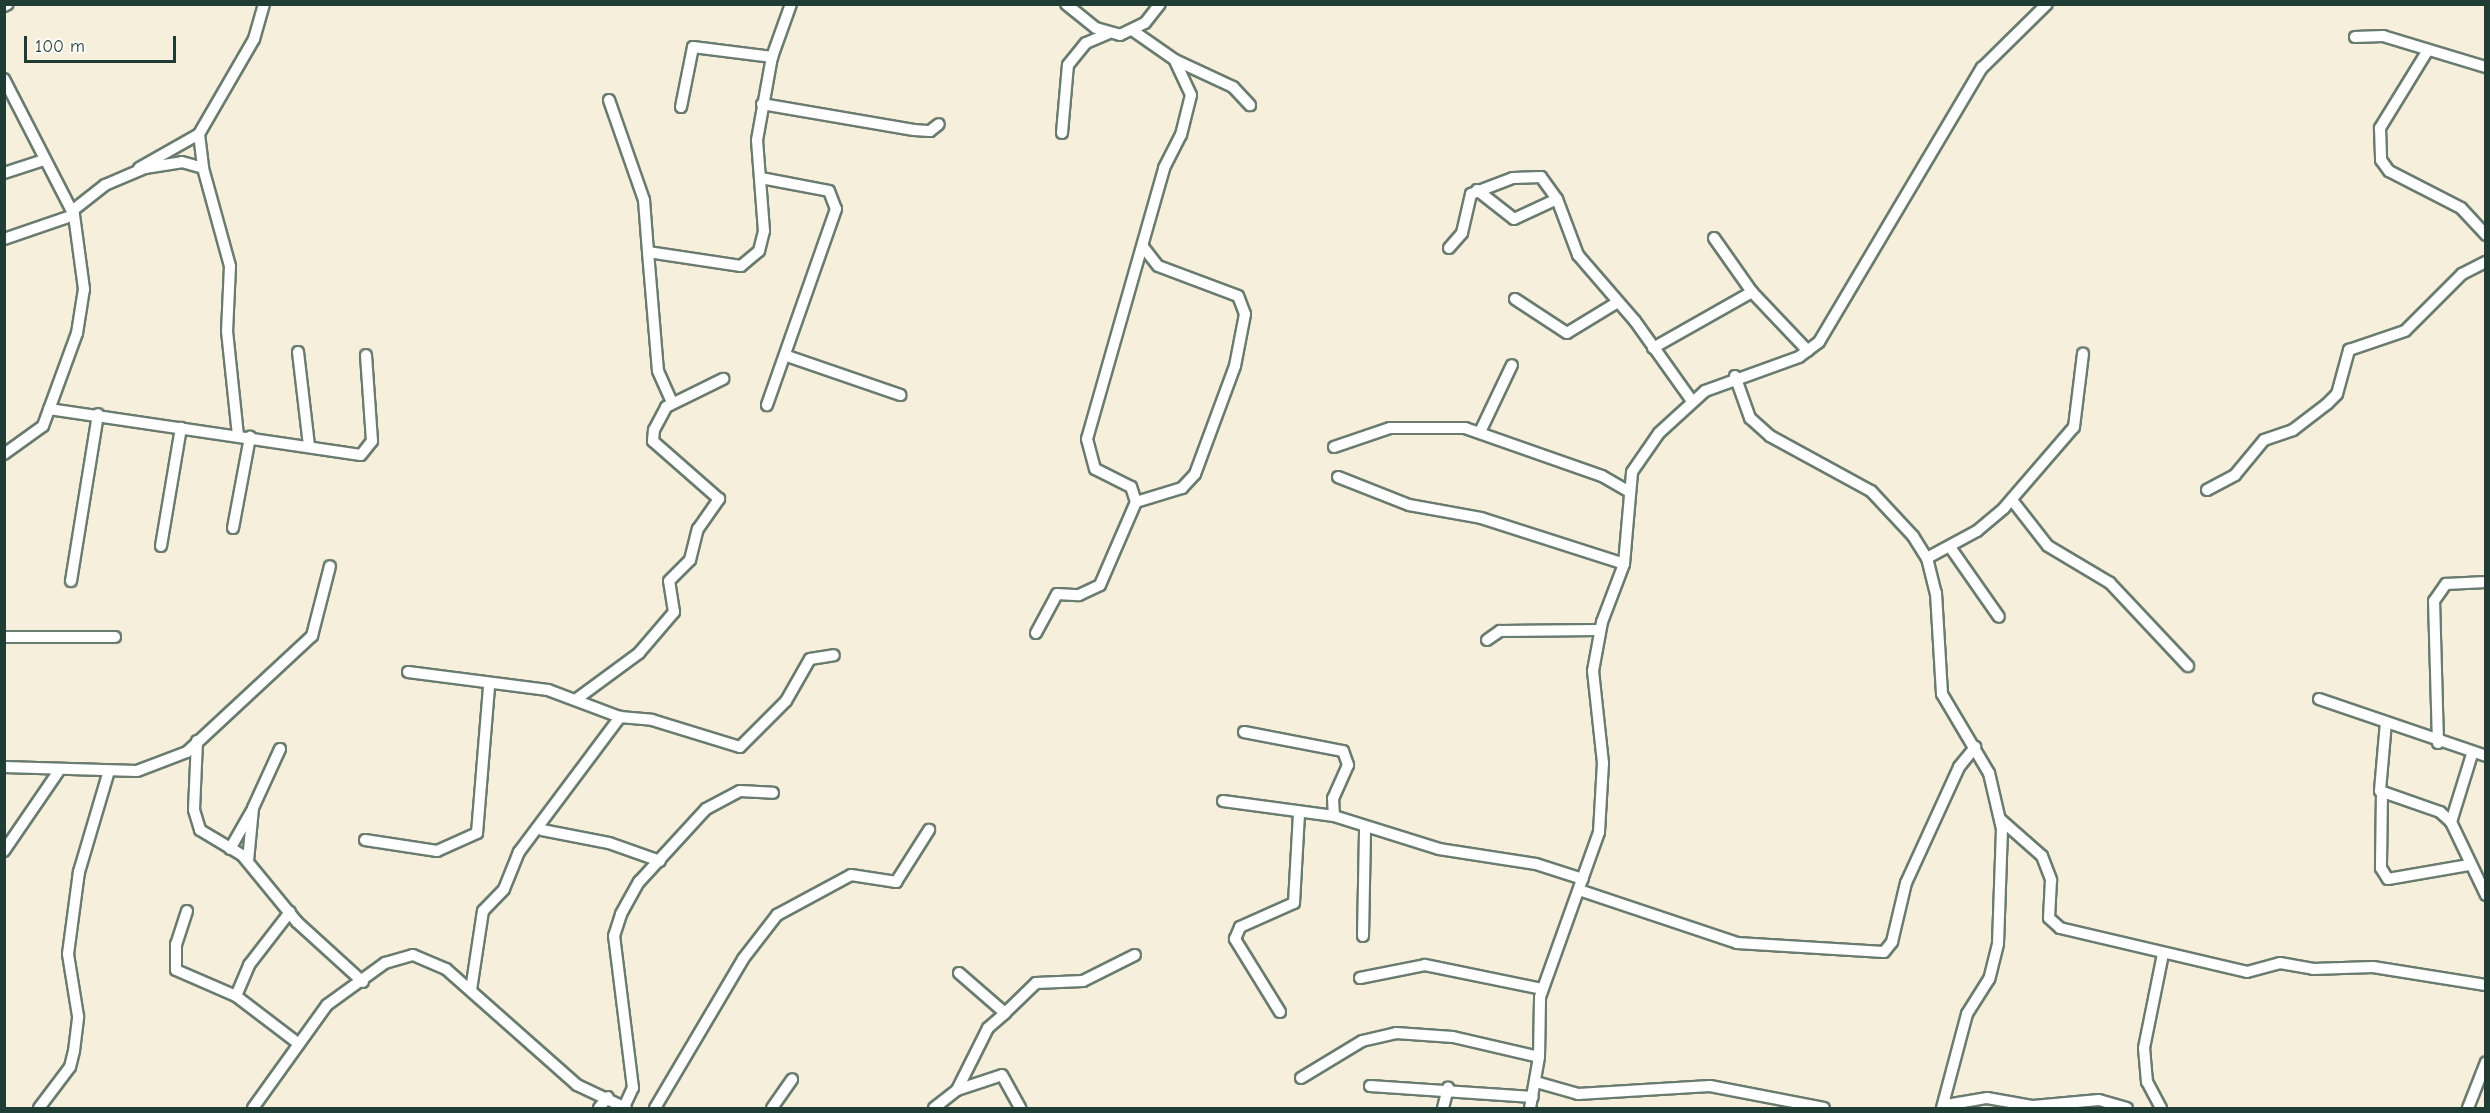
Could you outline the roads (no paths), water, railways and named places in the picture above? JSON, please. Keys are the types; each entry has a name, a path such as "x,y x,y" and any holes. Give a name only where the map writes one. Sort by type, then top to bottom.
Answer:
{"street":[{"path":"134,173 156,154 199,134 254,39 264,4"},
{"path":"648,252 730,268 748,262 764,231 757,140 762,104 772,57 791,4"},
{"path":"1066,4 1107,34"},
{"path":"1062,133 1068,65 1086,43 1107,34 1132,30 1160,4"},
{"path":"1370,1086 1448,1088 1531,1103 1539,1057 1542,989 1599,832 1603,793 1593,671 1599,630 1624,564 1628,491 1640,457 1692,401 1735,376 1808,351 1838,317 1907,188 1982,68 2047,4"},
{"path":"1132,30 1175,60 1218,78 1250,105"},
{"path":"2355,37 2383,36 2486,68"},
{"path":"681,107 693,47 772,57"},
{"path":"2428,50 2380,129 2381,160 2390,171 2461,208 2486,235"},
{"path":"1035,633 1057,594 1079,595 1100,585 1136,502 1131,487 1095,469 1087,439 1191,95 1175,60"},
{"path":"4,79 73,213 84,289 76,333 49,409 32,438 4,454"},
{"path":"609,100 644,200 658,371 672,402"},
{"path":"762,104 914,130 930,131 939,124"},
{"path":"199,134 203,168 230,266 227,331 238,436"},
{"path":"4,173 44,160"},
{"path":"4,239 73,213 105,185 134,173 182,162 203,168"},
{"path":"1449,248 1462,232 1467,202 1477,190 1535,175 1548,182 1557,199 1578,255 1618,302 1692,401"},
{"path":"761,178 829,190 835,197 826,243 787,356 767,405"},
{"path":"1477,190 1514,219 1557,199"},
{"path":"1714,238 1752,292 1808,351"},
{"path":"1136,502 1182,488 1195,474 1235,366 1245,314 1238,296 1158,266 1144,248"},
{"path":"2207,490 2235,475 2264,440 2293,430 2327,404 2337,394 2351,348 2404,331 2462,274 2486,262"},
{"path":"1653,348 1752,292"},
{"path":"1515,298 1567,333 1618,302"},
{"path":"298,352 309,445"},
{"path":"1927,558 1950,547 2012,500 2074,427 2083,354"},
{"path":"49,409 99,414 181,428 309,445 355,455 369,450 366,355"},
{"path":"787,356 900,395"},
{"path":"1480,432 1512,365"},
{"path":"1735,376 1750,418 1785,445 1871,491 1904,522 1927,558 1940,620 1942,694 1976,747 1989,773 2000,819 1998,945 1946,1079 1944,1107 1986,1098 2032,1106 2099,1100 2127,1108"},
{"path":"578,698 639,653 672,615 669,581 690,560 698,529 719,499 653,441 656,420 672,402 723,379"},
{"path":"71,581 99,414"},
{"path":"1334,447 1390,428 1438,425 1480,432 1628,491"},
{"path":"161,546 181,428"},
{"path":"233,528 250,438"},
{"path":"1338,477 1409,505 1482,518 1624,564"},
{"path":"2012,500 2048,546 2110,583 2188,666"},
{"path":"1950,547 1999,617"},
{"path":"4,767 58,772 137,771 187,752 312,636 330,566"},
{"path":"2438,743 2434,601 2446,584 2486,582"},
{"path":"1487,640 1500,631 1599,630"},
{"path":"4,637 115,637"},
{"path":"408,672 578,698 620,717 652,720 743,746 786,701 810,659 834,655"},
{"path":"365,840 437,851 477,833 489,686"},
{"path":"2319,699 2438,743 2486,756"},
{"path":"471,990 483,911 504,889 519,852 542,830 620,717"},
{"path":"2386,722 2381,868 2388,879 2469,865"},
{"path":"1244,732 1343,751 1348,765 1333,798 1334,816"},
{"path":"197,741 198,825 248,861 290,912 363,981"},
{"path":"1223,801 1334,816 1439,849 1536,864 1581,884 1737,943 1884,952 1892,942 1906,883 1959,767 1976,747"},
{"path":"230,849 253,808 280,749"},
{"path":"2451,822 2472,754"},
{"path":"39,1108 70,1067 74,1051 78,1017 68,954 79,872 109,771"},
{"path":"4,850 58,772"},
{"path":"253,1108 327,1005 385,963 413,956 446,969 577,1085 608,1097 625,1108 633,1088 632,1068 614,936 639,882 706,809 740,791 773,793"},
{"path":"2382,792 2440,812 2451,822 2469,865 2486,895"},
{"path":"248,861 253,808"},
{"path":"1280,1012 1235,939 1244,925 1294,903 1299,813"},
{"path":"2000,819 2034,846 2048,869 2051,923 2163,954 2247,972 2280,963 2313,969 2373,967 2486,985"},
{"path":"1363,936 1365,826"},
{"path":"542,830 609,843 660,861"},
{"path":"655,1108 743,959 777,915 851,875 896,882 929,830"},
{"path":"187,911 176,944 176,970 236,996 299,1044"},
{"path":"236,996 249,965 290,912"},
{"path":"2161,1108 2147,1082 2145,1048 2163,954"},
{"path":"957,1090 988,1028 1036,983 1083,981 1135,955"},
{"path":"1360,978 1425,965 1542,989"},
{"path":"959,973 1005,1013"},
{"path":"1301,1078 1362,1041 1396,1033 1453,1037 1539,1057"},
{"path":"2468,1108 2486,1062"},
{"path":"934,1108 957,1090 1002,1075 1020,1108"},
{"path":"772,1108 792,1079"},
{"path":"1536,1082 1578,1094 1710,1086 1824,1108"},
{"path":"1443,1108 1448,1088"},
{"path":"599,1108 608,1097"}]}
